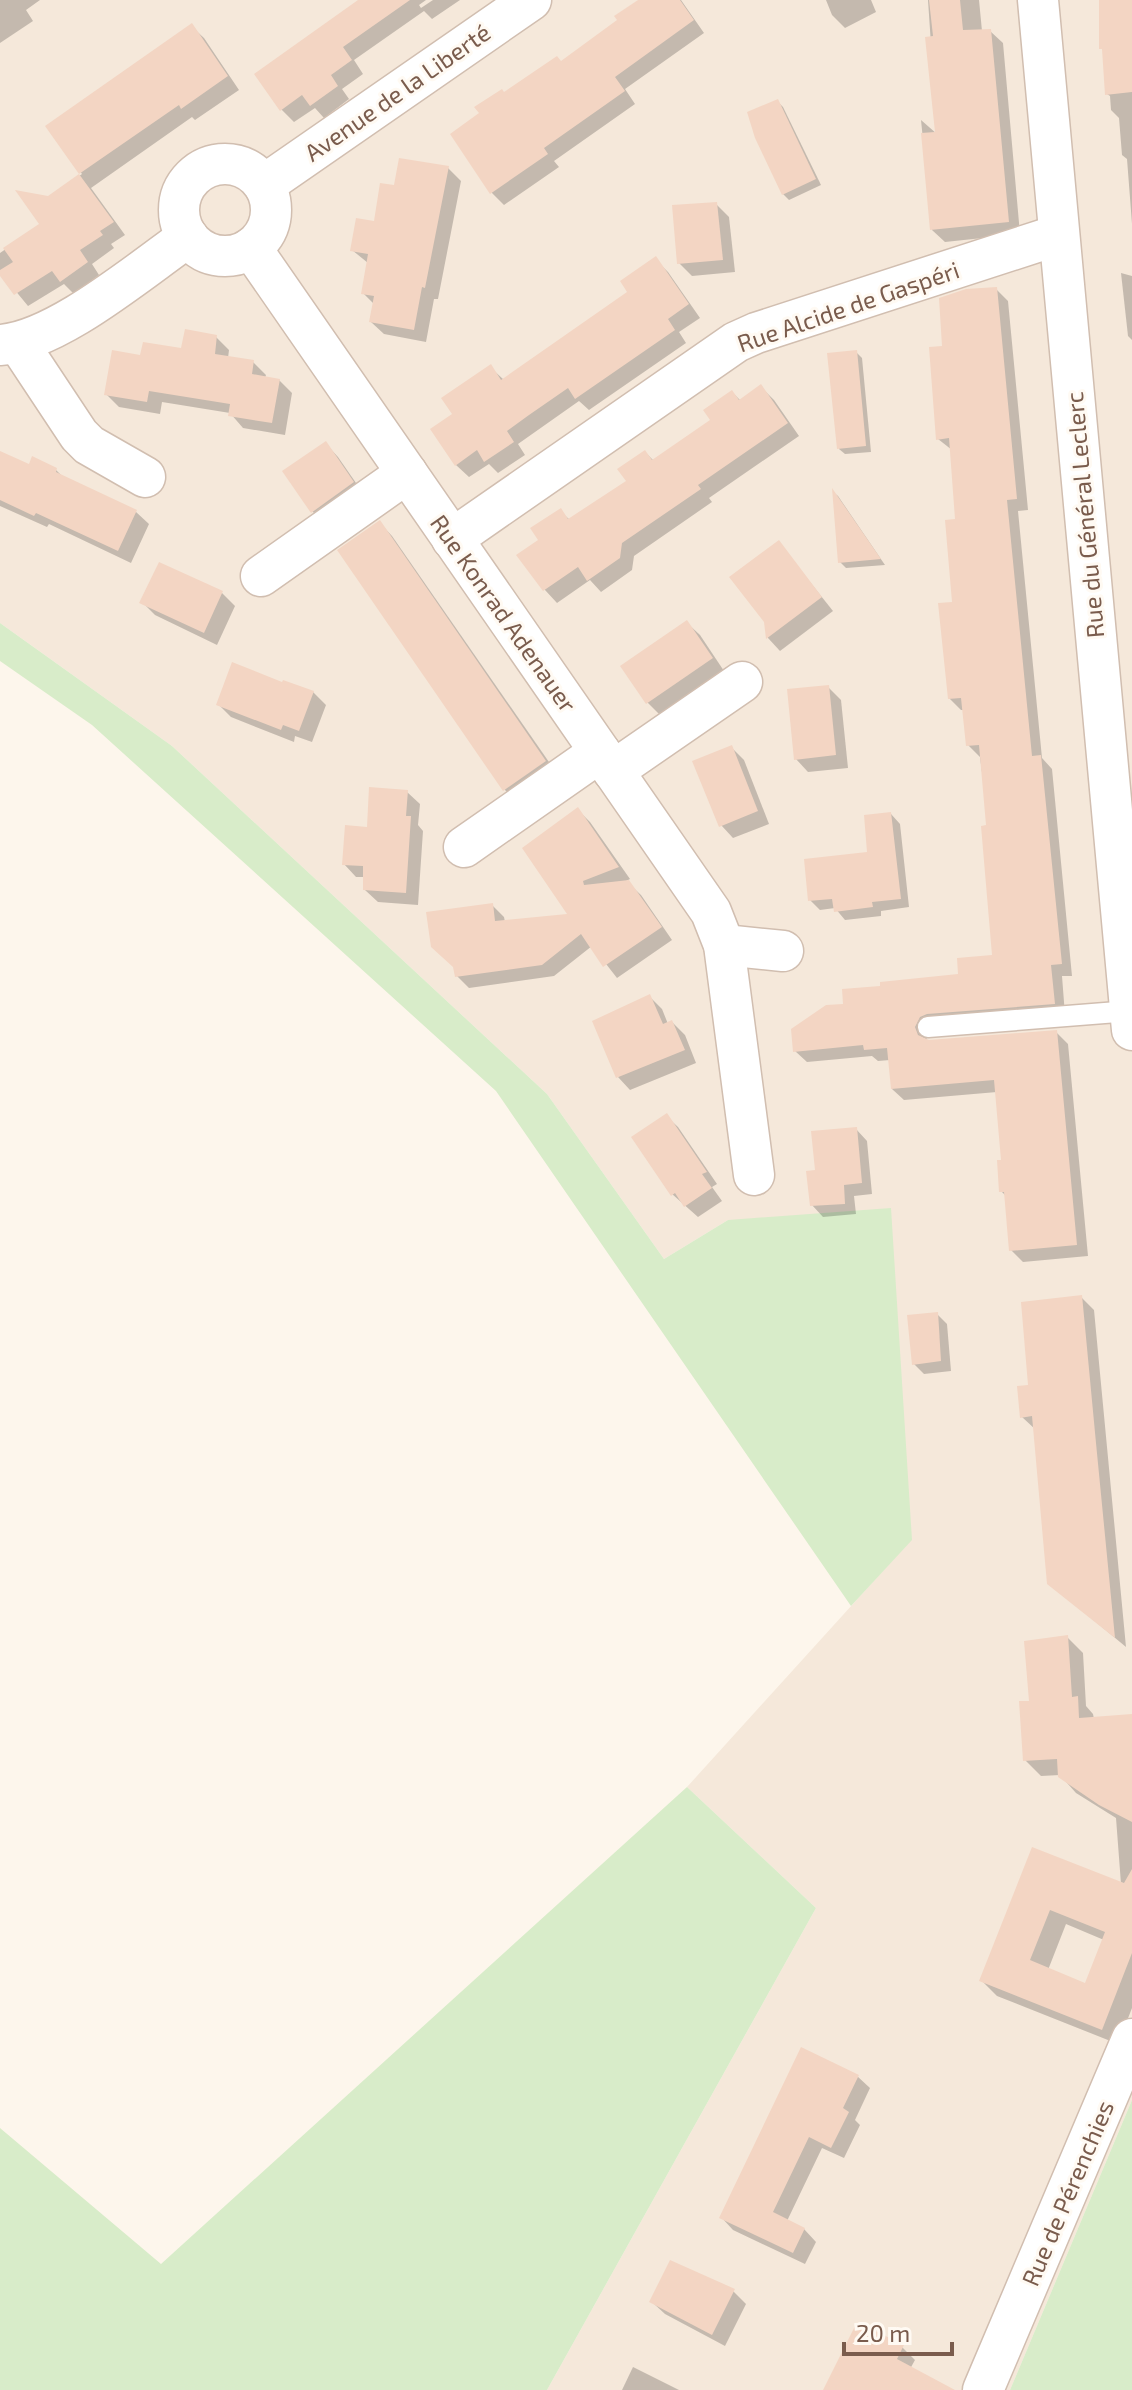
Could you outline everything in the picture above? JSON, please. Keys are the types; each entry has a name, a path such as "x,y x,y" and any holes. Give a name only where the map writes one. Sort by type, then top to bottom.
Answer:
{"street":[{"name":"Avenue de la Liberté","path":"264,185 531,0"},
{"name":"Rue du Général Leclerc","path":"1038,0 1131,1020"},
{"path":"231,164 244,168 264,185 271,207 270,219 266,230 251,248 238,254 210,254 188,237 178,212 185,186 204,168 231,164"},
{"name":"Rue Alcide de Gaspéri","path":"452,539 736,342 1058,235"},
{"path":"145,477 89,445 9,344 44,334 66,322 188,237"},
{"name":"Rue Konrad Adenauer","path":"251,248 711,912 724,945 754,1175"},
{"path":"261,576 407,473"},
{"path":"464,847 742,682"},
{"path":"724,945 783,951"},
{"name":"Rue de Pérenchies","path":"983,2390 1132,2039"}],"lane":[{"path":"928,1027 1131,1020"}],"shaded area":[{"path":"0,0 1132,0 1132,2100 1010,2390 547,2390 816,1908 687,1787 911,1540 728,1220 664,1259 547,1094 172,746 0,623"}],"green space":[{"path":"0,623 172,746 547,1094 664,1259 728,1220 891,1208 912,1540 851,1606 496,1091 92,725 0,661"},
{"path":"687,1787 816,1908 547,2390 0,2390 0,2128 161,2264"},
{"path":"1132,2100 1132,2390 1010,2390"}],"building":[{"path":"358,0 410,0 343,47 352,60 331,75 338,86 310,106 302,95 280,111 254,74"},
{"path":"638,0 680,0 694,20 615,77 625,91 544,148 548,154 490,194 450,134 479,113 474,107 502,89 504,92 557,56 561,61 617,20 614,16"},
{"path":"929,0 960,0 963,30 991,29 1009,222 930,230 921,133 935,132 925,37 933,36"},
{"path":"1099,0 1132,0 1132,92 1105,95 1102,49 1099,49"},
{"path":"192,23 228,76 181,109 179,105 79,174 45,126"},
{"path":"778,99 816,179 782,195 755,138 747,112"},
{"path":"399,158 449,166 414,330 369,322 374,296 361,294 368,254 350,251 356,218 374,221 380,183 394,185"},
{"path":"79,174 114,222 100,231 103,235 80,250 88,262 60,282 52,271 14,295 0,276 0,270 13,262 3,248 39,224 15,190 48,196"},
{"path":"717,202 723,260 677,264 672,205"},
{"path":"656,256 689,304 668,319 675,330 575,399 568,388 507,431 514,442 484,462 477,450 455,466 430,429 452,414 441,398 491,364 501,380 627,292 620,281"},
{"path":"997,287 1017,499 1007,500 1032,756 1041,755 1062,964 1051,965 1055,1004 927,1014 920,1017 915,1027 918,1035 929,1040 1057,1030 1077,1245 1009,1251 1004,1192 999,1192 997,1160 1001,1160 994,1080 891,1089 887,1048 864,1050 863,1045 793,1052 791,1029 826,1005 843,1004 842,989 958,974 957,958 992,955 981,826 986,825 979,745 966,746 961,698 948,699 938,603 952,602 945,520 955,519 949,438 936,440 929,347 942,346 939,298 966,289"},
{"path":"185,329 217,335 215,354 254,360 252,374 280,379 272,423 228,416 230,404 149,391 147,402 104,395 112,350 140,355 143,342 181,348"},
{"path":"857,350 866,446 837,449 827,353"},
{"path":"761,384 788,423 698,485 701,489 622,543 620,558 587,581 578,567 543,591 516,555 538,540 530,528 561,508 568,519 626,481 617,469 645,450 652,460 710,420 703,410 732,390 739,400"},
{"path":"326,441 354,482 311,513 282,471"},
{"path":"0,451 29,464 32,456 57,468 56,472 137,510 118,551 0,500"},
{"path":"832,488 881,559 838,563"},
{"path":"380,520 546,761 503,791 337,550"},
{"path":"779,540 822,597 766,639 764,622 729,577"},
{"path":"159,562 223,591 204,633 139,603"},
{"path":"687,620 713,658 646,704 620,666"},
{"path":"232,662 314,691 299,731 283,725 281,730 216,705"},
{"path":"829,685 836,755 794,760 787,689"},
{"path":"732,745 758,811 719,827 692,761"},
{"path":"369,787 408,790 406,816 411,816 406,893 363,890 363,866 342,865 345,825 367,827"},
{"path":"578,807 619,867 583,881 584,885 629,880 662,927 603,967 581,934 542,965 455,977 453,967 431,947 426,912 493,903 495,921 567,914 522,848"},
{"path":"891,812 901,899 872,902 873,907 834,912 832,899 808,901 804,859 867,852 864,815"},
{"path":"650,994 663,1024 672,1020 685,1050 616,1078 592,1021"},
{"path":"667,1113 707,1172 702,1174 712,1188 684,1207 675,1193 671,1196 631,1137"},
{"path":"857,1127 862,1183 844,1185 845,1204 810,1206 806,1171 815,1170 811,1131"},
{"path":"1082,1295 1115,1638 1047,1584 1032,1416 1020,1418 1017,1386 1028,1385 1021,1302"},
{"path":"938,1312 941,1361 912,1365 907,1315"},
{"path":"1068,1635 1072,1697 1078,1696 1079,1718 1132,1714 1132,1822 1099,1805 1058,1777 1057,1759 1023,1761 1019,1701 1029,1701 1024,1641"},
{"path":"1032,1847 1124,1883 1132,1869 1132,1953 1102,2030 979,1981","holes":["1050,1910 1105,1932 1085,1983 1030,1960"]},
{"path":"801,2047 859,2075 843,2108 849,2112 831,2148 809,2137 773,2212 805,2228 793,2253 719,2218"},
{"path":"670,2260 735,2289 712,2335 649,2302"},
{"path":"857,2322 904,2345 897,2359 955,2390 823,2390"}]}
